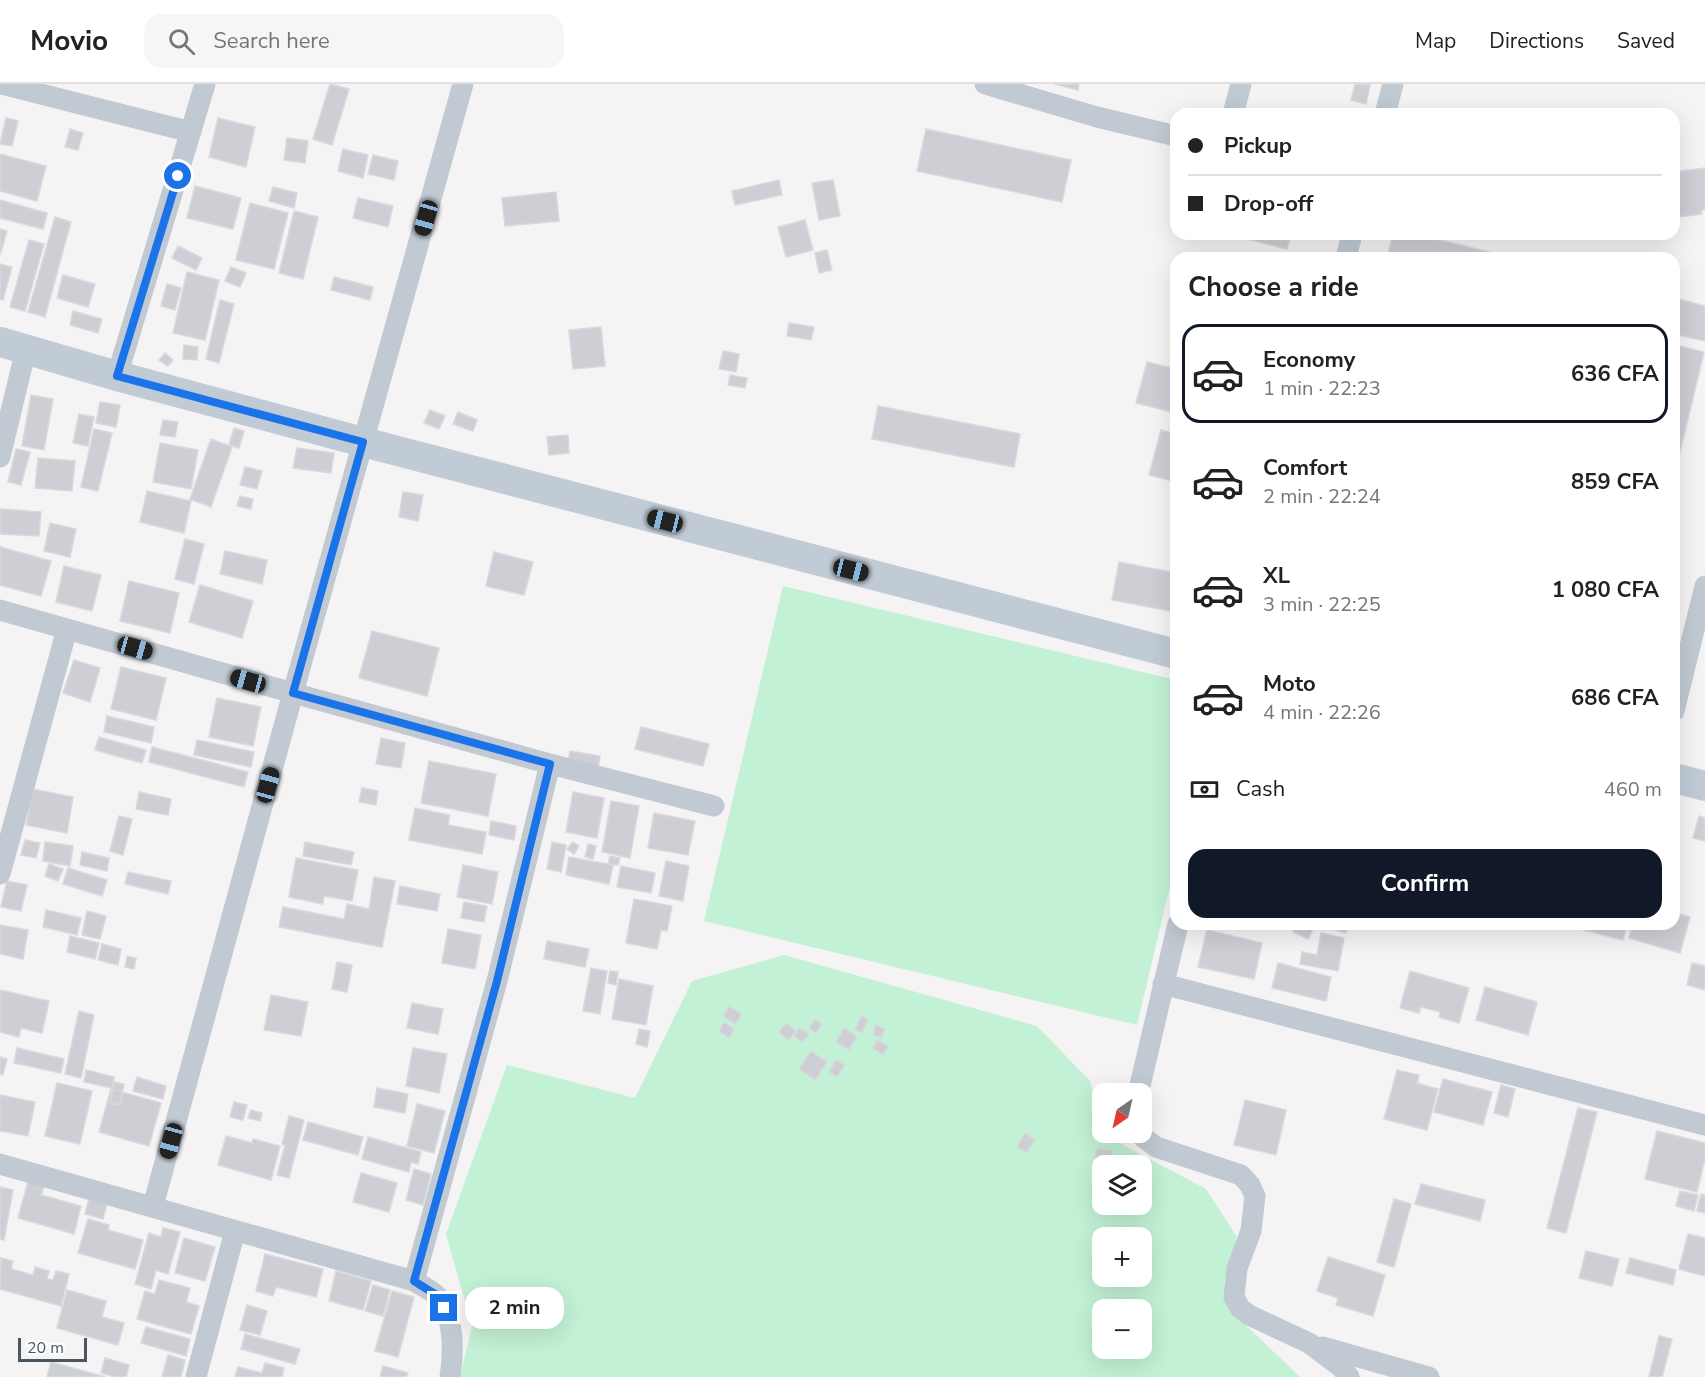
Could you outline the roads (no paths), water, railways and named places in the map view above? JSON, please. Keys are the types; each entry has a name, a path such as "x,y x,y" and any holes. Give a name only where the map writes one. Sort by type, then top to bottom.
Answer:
{"street":[{"path":"1,84 191,132"},
{"path":"117,376 205,84"},
{"path":"153,1206 463,84"},
{"path":"1235,108 1241,84"},
{"path":"1387,108 1393,84"},
{"path":"990,85 1097,117 1170,135"},
{"path":"0,457 13,345 117,376 363,442 1170,652"},
{"path":"1680,687 1705,586"},
{"path":"0,610 550,764 714,806"},
{"path":"0,874 67,629"},
{"path":"414,1281 497,981 550,764"},
{"path":"1680,780 1705,786"},
{"path":"1140,1083 1176,930"},
{"path":"1163,984 1705,1125"},
{"path":"1151,1143 1156,1147 1241,1175 1250,1185 1255,1196 1251,1231 1237,1268 1234,1298 1249,1316 1310,1343 1429,1377"},
{"path":"0,1164 414,1281 438,1296 450,1320 453,1354 450,1377"},
{"path":"196,1377 235,1231"},
{"path":"1310,1343 1341,1367 1349,1377"}]}
